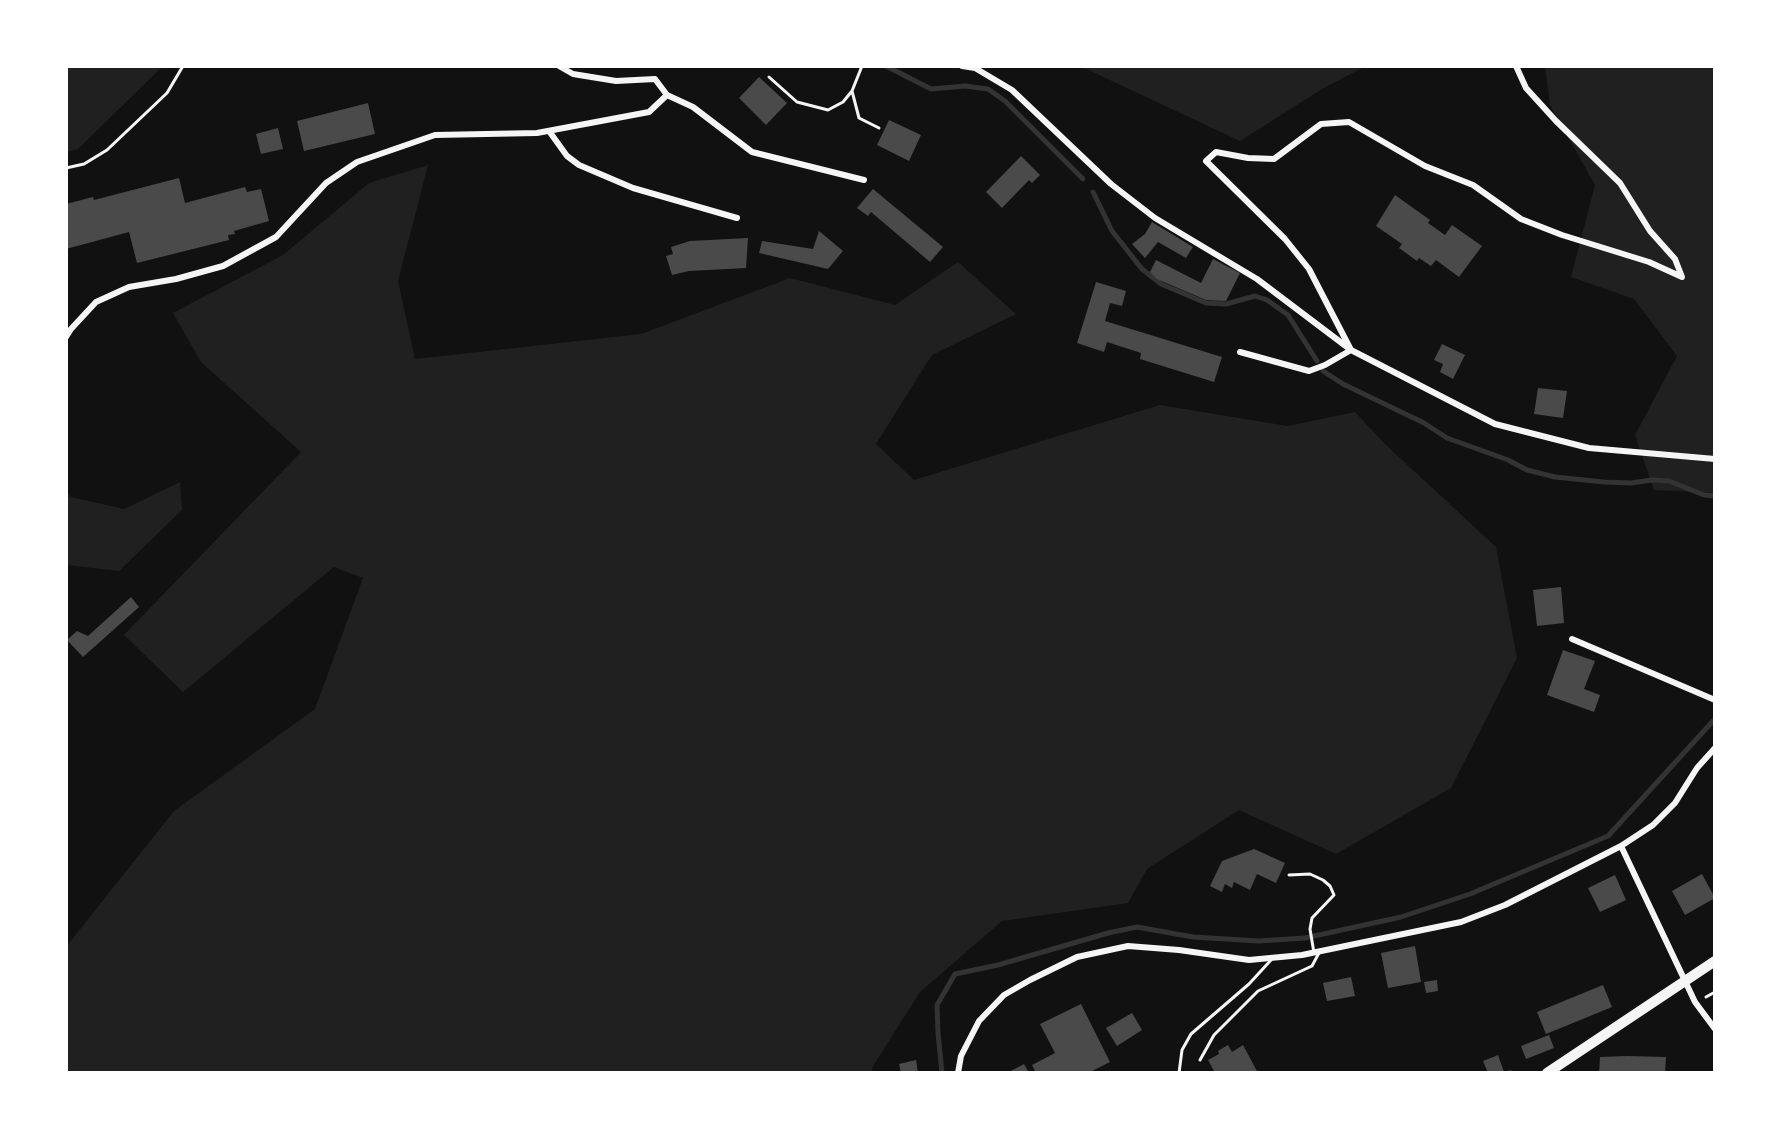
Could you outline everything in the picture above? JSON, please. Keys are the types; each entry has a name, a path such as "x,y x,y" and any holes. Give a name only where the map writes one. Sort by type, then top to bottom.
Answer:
{"main road":[{"path":"1547,1073 1715,961"}],"street":[{"path":"559,66 573,74 616,81 655,79 667,95 693,107 752,152 864,180"},
{"path":"962,66 975,68 1012,90 1111,184 1155,218 1257,279 1351,350 1495,424 1589,448 1715,459"},
{"path":"1351,350 1309,269 1285,239 1206,161 1216,152 1274,159 1321,124 1349,122 1425,166 1473,185 1521,219 1649,262 1682,277 1675,259 1650,231 1620,183 1526,88 1516,66"},
{"path":"66,337 96,302 129,287 176,279 223,266 276,237 326,183 357,162 435,135 549,131 649,112 667,95"},
{"path":"549,131 567,156 579,165 633,188 737,218"},
{"path":"1240,352 1309,371 1351,350"},
{"path":"1572,639 1715,700"},
{"path":"958,1073 961,1056 979,1021 1004,995 1077,957 1128,946 1249,960 1274,958 1461,922 1505,905 1621,846 1653,825 1675,803 1697,768 1715,748"},
{"path":"1621,846 1695,1002 1715,1029"}],"lane":[{"path":"66,168 84,164 107,150 167,93 183,66"},
{"path":"769,77 797,102 828,110 843,102 852,91 862,66"},
{"path":"852,91 859,118 879,128"},
{"path":"1200,1060 1214,1035 1258,991 1312,966 1316,950 1310,929 1312,918 1334,895 1330,886 1310,874 1289,875"},
{"path":"1179,1073 1182,1050 1191,1034 1274,958"}],"shaded area":[{"path":"66,66 163,66 78,149 66,152"},
{"path":"1080,66 1366,66 1322,89 1240,141"},
{"path":"1545,66 1715,66 1715,493 1654,490 1635,435 1677,356 1634,299 1571,277 1595,185 1550,105"},
{"path":"428,165 398,281 415,359 641,334 790,278 895,305 958,262 1016,314 932,355 876,444 914,480 1160,405 1288,426 1355,412 1496,547 1517,658 1451,788 1336,854 1239,810 1147,869 1128,903 1002,921 920,992 872,1068 873,1073 66,1073 66,947 174,811 315,709 363,578 334,567 183,692 124,635 301,452 201,362 173,313 283,255 369,183"},
{"path":"180,482 182,510 119,571 66,565 66,491 71,497 124,509"}],"building":[{"path":"759,77 787,103 766,125 739,98"},
{"path":"368,103 375,134 304,151 297,121"},
{"path":"889,120 921,135 909,161 877,145"},
{"path":"278,128 283,149 261,154 256,134"},
{"path":"1021,156 1040,175 1032,183 1029,180 1002,208 986,192"},
{"path":"179,178 185,203 245,187 247,192 261,189 269,221 234,231 235,234 228,235 229,240 137,263 129,232 66,249 66,204"},
{"path":"873,189 943,247 930,262 871,212 868,216 857,208"},
{"path":"1395,195 1445,235 1452,225 1482,246 1459,277 1436,260 1431,266 1419,258 1417,261 1399,248 1402,244 1376,226"},
{"path":"1152,222 1193,247 1186,258 1158,242 1145,258 1132,244 1145,234"},
{"path":"819,231 843,251 828,269 759,253 762,241 813,249"},
{"path":"748,238 746,268 672,275 666,256 673,254 671,247 690,241"},
{"path":"1213,259 1240,273 1226,301 1206,300 1157,279 1150,272 1156,260 1201,283"},
{"path":"1096,282 1126,291 1122,306 1110,303 1105,321 1222,357 1214,382 1140,359 1141,353 1107,342 1104,352 1077,343"},
{"path":"1442,344 1465,355 1453,379 1440,372 1443,364 1434,360"},
{"path":"1538,388 1567,391 1563,418 1534,414"},
{"path":"1561,587 1564,623 1537,626 1533,590"},
{"path":"131,597 139,607 83,657 67,640 77,631 88,636"},
{"path":"1563,650 1595,661 1584,689 1600,695 1594,712 1547,695"},
{"path":"1254,849 1285,863 1276,883 1257,874 1250,890 1234,882 1232,888 1225,884 1222,892 1210,886 1222,861"},
{"path":"1702,874 1715,898 1685,915 1672,891"},
{"path":"1615,875 1626,900 1600,912 1588,888"},
{"path":"1415,946 1421,982 1388,988 1381,953"},
{"path":"1351,977 1355,996 1327,1001 1323,983"},
{"path":"1437,980 1438,991 1426,993 1424,982"},
{"path":"1603,985 1612,1007 1546,1034 1537,1012"},
{"path":"1081,1004 1110,1062 1088,1073 1036,1073 1032,1065 1055,1053 1040,1024"},
{"path":"1132,1013 1142,1030 1117,1046 1106,1028"},
{"path":"1549,1035 1554,1048 1526,1059 1521,1046"},
{"path":"1228,1045 1232,1052 1243,1045 1258,1073 1215,1073 1208,1060"},
{"path":"1498,1055 1504,1072 1511,1070 1513,1073 1488,1073 1483,1061"},
{"path":"1600,1057 1666,1057 1665,1073 1599,1073"},
{"path":"916,1060 918,1073 901,1073 899,1064"},
{"path":"1024,1064 1029,1073 1007,1073"}],"waterway":[{"path":"886,66 931,89 965,86 988,89 1005,101 1083,179"},
{"path":"1093,192 1112,231 1142,269 1161,284 1206,303 1226,304 1255,296 1267,300 1288,315 1317,361"},
{"path":"1323,371 1447,438 1527,470 1555,477 1604,482 1669,481 1704,495 1715,496"},
{"path":"942,1073 937,1005 955,974 1137,927 1193,937 1259,941 1305,938 1401,917 1470,894 1608,836 1715,722"}]}
